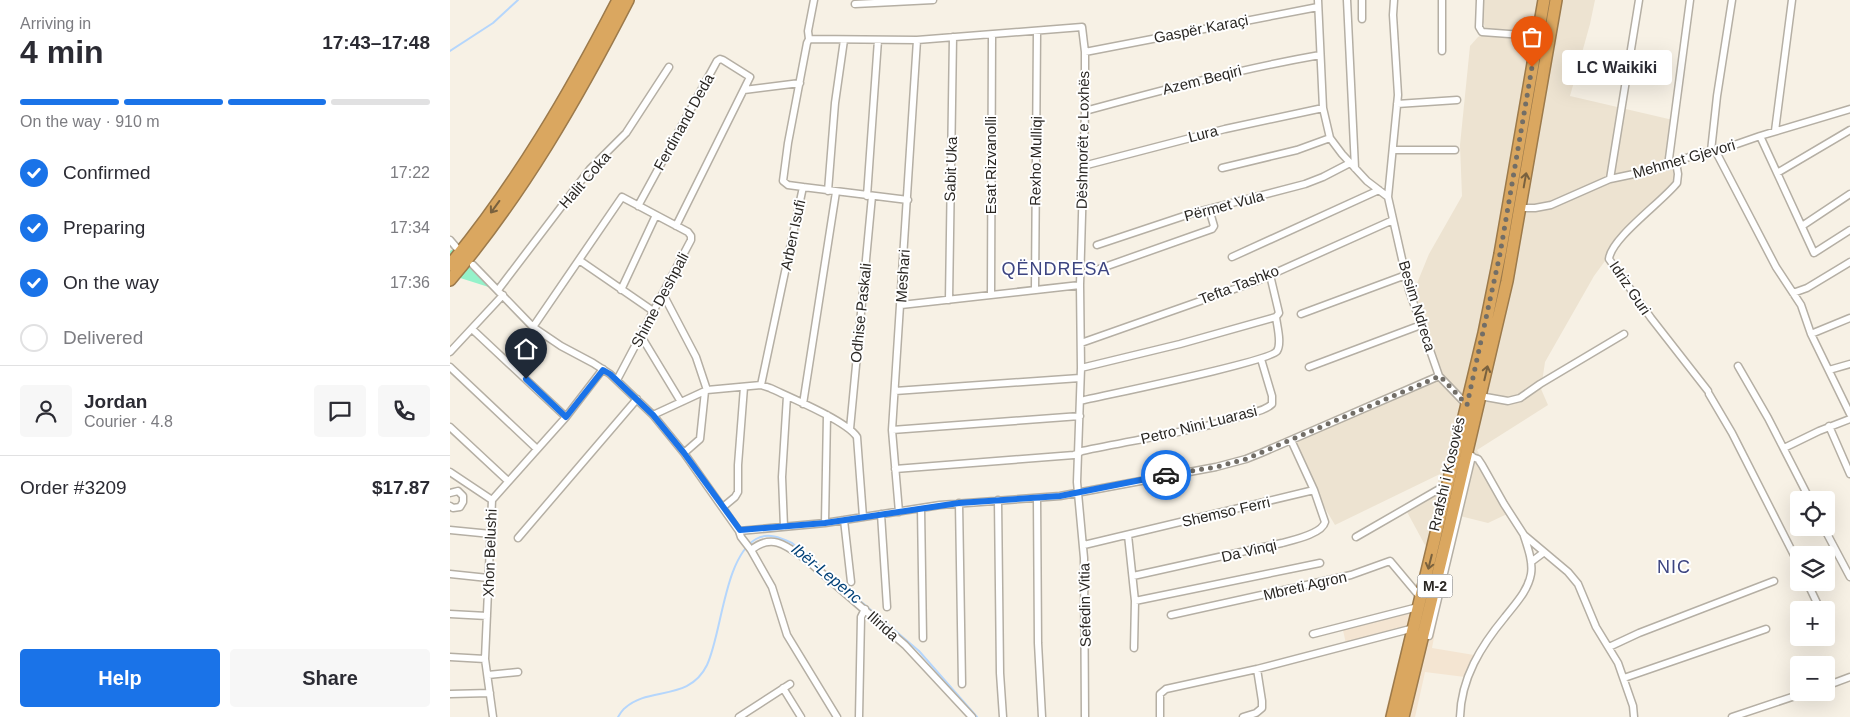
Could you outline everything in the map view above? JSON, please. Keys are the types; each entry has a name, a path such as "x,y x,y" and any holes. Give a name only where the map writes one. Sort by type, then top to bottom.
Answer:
{"highway":[{"path":"450,265 492,212 536,146 581,71 618,0"},
{"path":"450,280 503,212 544,151 588,76 628,0"},
{"name":"Rrafshi i Kosovës","path":"1392,717 1467,405 1500,254 1544,0"},
{"name":"Rrafshi i Kosovës","path":"1403,717 1469,455 1520,208 1556,0"}],"street":[{"path":"803,187 784,183 782,178 809,39 808,31 814,0"},
{"path":"856,4 933,0"},
{"path":"1347,0 1352,165"},
{"path":"1362,0 1362,19"},
{"name":"Besim Ndreca","path":"1394,0 1398,104 1388,197 1420,325 1440,376 1467,405"},
{"path":"1442,0 1442,51"},
{"path":"1480,0 1478,27 1482,32 1537,36"},
{"path":"1610,179 1639,0"},
{"path":"1668,166 1690,0"},
{"path":"1732,0 1717,96 1713,151 1776,267 1794,293 1806,317 1811,334 1850,414"},
{"path":"1775,132 1792,0"},
{"path":"1318,3 1323,108 1330,138 1352,165 1388,197"},
{"name":"Gaspër Karaçi","path":"1085,52 1318,3"},
{"name":"Dëshmorët e Loxhës","path":"809,39 918,40 1082,27 1085,52 1085,111 1080,285 1081,368 1078,493"},
{"name":"Rexho Mulliqi","path":"1035,290 1037,32"},
{"name":"Esat Rizvanolli","path":"991,295 992,35"},
{"name":"Sabit Uka","path":"949,300 953,37"},
{"path":"828,191 835,102 844,40"},
{"name":"Odhise Paskali","path":"850,430 870,196 878,40"},
{"name":"Meshari","path":"899,512 892,430 918,40"},
{"name":"Azem Beqiri","path":"1085,111 1219,75 1320,55"},
{"name":"Ferdinand Deda","path":"638,206 718,60 723,60 750,77 744,90"},
{"name":"Halit Coka","path":"450,352 472,329 500,293 590,169 626,133 669,67"},
{"path":"676,226 744,90 800,83"},
{"path":"1398,104 1457,100"},
{"name":"Lura","path":"1083,166 1225,129 1323,108"},
{"name":"Mehmet Gjevori","path":"1520,208 1551,205 1610,179 1668,166 1850,108"},
{"path":"1777,173 1850,130"},
{"path":"1760,136 1814,253 1850,230"},
{"path":"1222,168 1298,150 1330,138"},
{"path":"1394,150 1455,150"},
{"name":"Idriz Guri","path":"1676,162 1677,182 1624,235 1610,252 1609,258 1656,325 1708,392 1732,432 1790,547"},
{"name":"Përmet Vula","path":"1097,245 1209,209 1305,184 1352,165"},
{"name":"Arben Isufi","path":"761,385 803,187 908,200"},
{"path":"1232,257 1379,190"},
{"path":"803,404 836,192"},
{"path":"1802,226 1850,194"},
{"name":"Shime Deshpali","path":"578,260 622,197 690,234 691,240 617,380"},
{"path":"1096,270 1212,229 1214,226 1209,209"},
{"path":"621,290 656,216"},
{"name":"Tefta Tashko","path":"1081,343 1244,286 1393,220"},
{"path":"450,240 456,247"},
{"path":"533,327 578,260 653,312"},
{"path":"1794,293 1807,288 1850,262"},
{"path":"473,265 533,327 617,380 653,415 684,453 740,530 772,587 788,635 836,717"},
{"path":"1080,401 1261,359 1274,354 1278,350 1279,337 1276,317 1279,312 1270,275"},
{"path":"1301,314 1406,275"},
{"path":"901,305 1080,285"},
{"path":"663,294 696,357 706,391 700,439 684,453"},
{"path":"1081,368 1180,344 1276,317"},
{"path":"1811,334 1850,318"},
{"path":"1310,367 1420,325"},
{"path":"472,329 566,417"},
{"path":"1480,396 1508,401 1520,398 1624,334"},
{"path":"641,336 681,402"},
{"name":"Petro Nini Luarasi","path":"1079,453 1211,425 1269,407 1272,404 1272,396 1261,359"},
{"path":"1829,370 1850,364"},
{"path":"1738,366 1784,448 1806,491"},
{"path":"450,367 536,448"},
{"name":"Xhon Belushi","path":"493,717 485,659 492,500 536,448 566,417 603,370"},
{"path":"740,530 825,523 959,503 1037,498 1078,493 1233,463 1440,376"},
{"path":"895,391 1080,378"},
{"path":"653,415 706,391 761,385 827,415 850,430 857,437 863,517"},
{"path":"723,507 738,492 738,465 744,387"},
{"path":"784,527 782,477 787,396"},
{"path":"518,538 637,399"},
{"path":"825,523 827,415"},
{"path":"892,430 1080,416"},
{"path":"1784,448 1829,426 1850,419"},
{"path":"1829,426 1850,474"},
{"path":"450,427 508,482"},
{"path":"1291,440 1314,490"},
{"path":"895,469 1079,453"},
{"path":"1460,717 1463,690 1480,648 1524,590 1530,575 1531,562 1524,536 1482,464 1478,459 1469,455"},
{"name":"Rrafshi i Kosovës","path":"1408,717 1469,455"},
{"path":"450,472 492,500"},
{"path":"1356,537 1448,484"},
{"name":"Shemso Ferri","path":"1084,545 1314,490"},
{"name":"Da Vinqi","path":"1133,576 1282,543 1320,530 1325,526 1325,522 1314,490"},
{"path":"450,493 458,491 463,496 463,502 460,507 453,508 450,506"},
{"name":"Sefedin Vitia","path":"1078,493 1084,545 1085,717"},
{"path":"1037,498 1038,643 1042,717"},
{"path":"998,500 1000,673 1003,717"},
{"path":"959,503 962,684"},
{"path":"921,508 922,638"},
{"path":"881,514 886,607"},
{"path":"844,520 851,582"},
{"path":"450,530 491,534"},
{"path":"1128,535 1135,601 1134,648"},
{"path":"1524,536 1568,572 1578,584 1601,636 1614,655 1624,678 1633,706 1634,717"},
{"path":"1828,536 1850,578"},
{"name":"Ilirida","path":"751,550 764,542 775,542 782,544 808,561 905,645 972,717"},
{"path":"1531,562 1544,553"},
{"name":"Mbreti Agron","path":"1171,615 1351,575 1390,561 1420,603"},
{"path":"1135,601 1320,563"},
{"path":"450,574 488,578"},
{"path":"1609,647 1639,633 1774,581"},
{"path":"1313,634 1420,603"},
{"path":"859,717 860,626 861,617 865,609"},
{"path":"450,614 487,616"},
{"path":"1160,717 1160,694 1164,690 1257,669 1414,628"},
{"path":"1624,678 1766,629"},
{"path":"450,657 485,659"},
{"path":"1243,717 1256,713 1262,708 1257,669"},
{"path":"488,676 518,672"},
{"path":"1835,683 1850,677"},
{"path":"740,717 790,684"},
{"path":"783,688 801,717"},
{"path":"450,694 490,693"},
{"path":"1732,717 1790,698"}],"shaded area":[{"path":"1482,0 1595,0 1570,96 1673,120 1677,183 1624,235 1594,276 1545,362 1541,389 1548,405 1477,450 1507,514 1488,523 1460,516 1452,548 1426,547 1406,510 1435,494 1440,474 1335,525 1314,490 1291,440 1439,376 1413,293 1429,254 1462,196 1460,145 1470,46 1478,37 1487,33 1482,19"},
{"path":"1410,610 1438,616 1432,648 1474,655 1465,677 1425,672 1415,717 1384,717 1405,634 1347,648 1343,630"}],"green space":[{"path":"456,247 498,290 454,276 450,280 450,251"}],"waterway":[{"name":"Ibër-Lepenc","path":"450,51 493,23 518,0"},
{"name":"Ibër-Lepenc","path":"618,717 624,709 635,701 679,689 699,677 707,665 712,651 730,579 737,562 745,549 756,539 765,536 779,538 792,543 919,651 977,717"}],"way so far":[{"path":"1166,475 1216,467 1246,459 1440,376 1467,405 1500,254 1532,67"}],"place":[{"name":"LC Waikiki","path":"1532,67"}],"district":[{"name":"QËNDRESA","path":"1056,269"},
{"name":"NIC","path":"1674,567"}],"route":[{"path":"526,379 566,417 603,370 610,374 653,415 684,453 740,530 825,523 940,505 1060,496 1166,475"}]}
